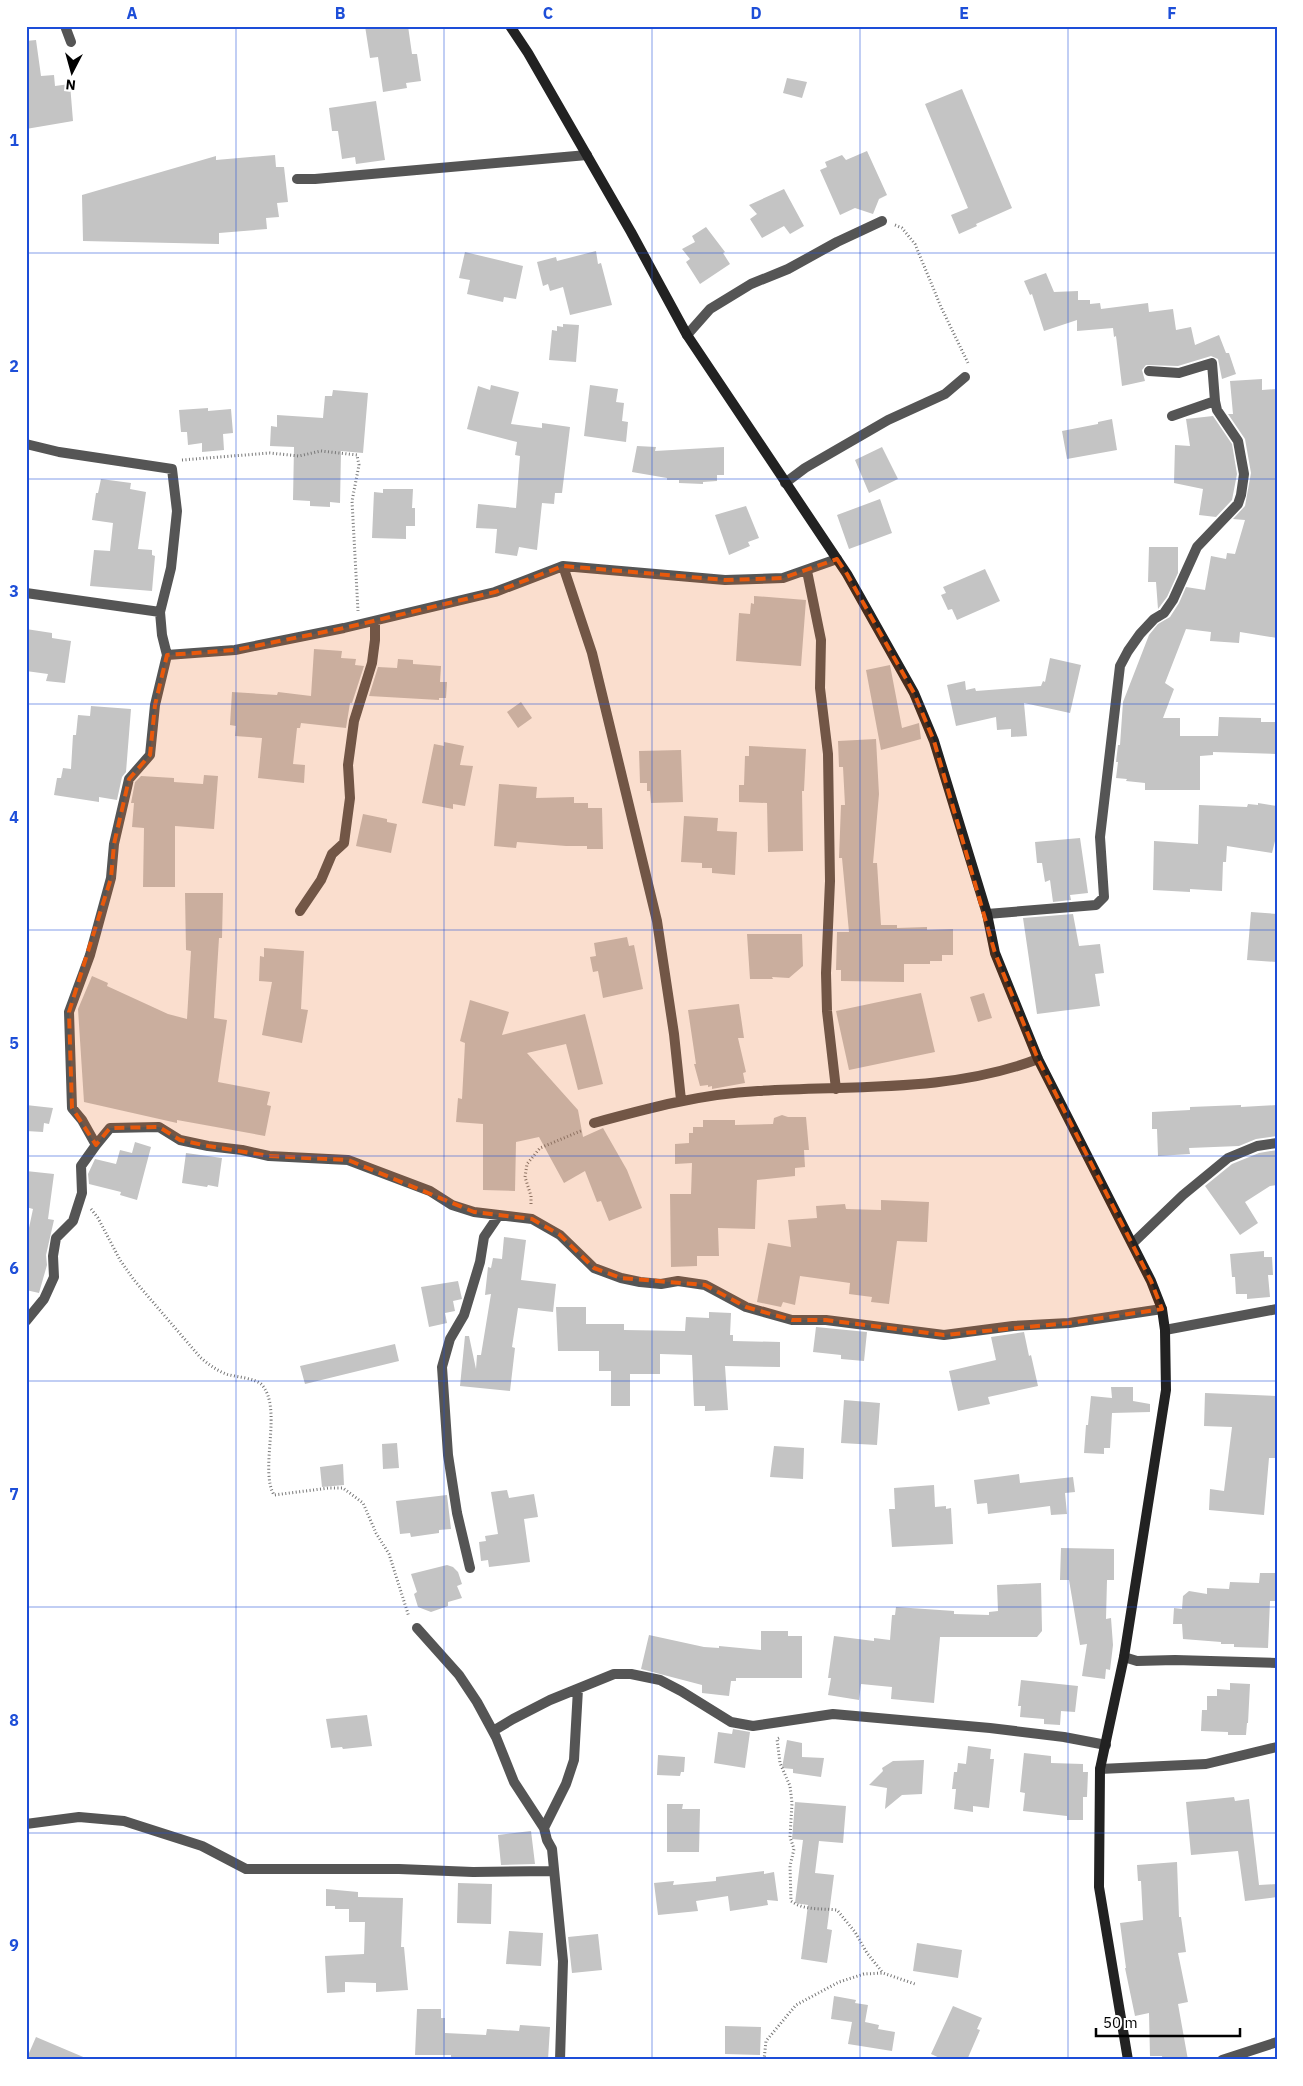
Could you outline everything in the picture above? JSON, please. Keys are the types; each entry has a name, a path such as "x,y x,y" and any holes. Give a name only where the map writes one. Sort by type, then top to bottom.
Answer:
{"street":[{"path":"65,26 71,42"},
{"path":"510,26 528,53 631,232 686,335 847,574 914,693 934,741 987,914 996,953 1038,1059 1152,1281 1162,1309 1165,1330 1166,1390 1124,1657 1100,1769 1099,1887 1128,2060"},
{"path":"297,179 587,155"},
{"path":"686,335 710,309 751,284 788,269 837,242 882,221"},
{"path":"987,914 1096,905 1104,897 1100,837 1120,666 1140,634 1154,619 1164,613 1173,600 1196,548 1238,504 1241,495 1244,474 1238,441 1217,410 1214,400 1212,363 1179,374 1149,371"},
{"path":"785,482 805,468 888,420 945,394 965,377"},
{"path":"1172,416 1214,400"},
{"path":"26,444 52,451 172,469 177,511 171,568 160,612 162,635 168,654 155,705 150,754 129,778 114,844 111,878 90,955 68,1012 72,1108 82,1120 96,1144"},
{"path":"168,654 235,650 375,621 495,592 564,566 725,580 783,578 837,560"},
{"path":"564,566 592,654 657,920 674,1034 680,1100"},
{"path":"807,571 821,640 820,688 828,754 830,881 826,973 827,1011 836,1089"},
{"path":"26,593 160,612"},
{"path":"300,911 321,880 332,854 344,843 350,798 348,765 354,721 372,663 375,621"},
{"path":"594,1123 680,1100 757,1091 887,1087 949,1081 1010,1070 1038,1059"},
{"path":"26,1320 44,1299 51,1284 54,1276 53,1256 56,1238 73,1221 82,1193 81,1166 96,1144 110,1128 159,1127 180,1140 208,1146 242,1150 269,1156 348,1160 430,1191 452,1205 474,1212 532,1219 560,1235 594,1268 621,1278 661,1284 678,1281 704,1285 746,1307 792,1320 826,1320 944,1335 1013,1326 1069,1324 1162,1309"},
{"path":"1133,1243 1182,1195 1228,1158 1257,1146 1277,1143"},
{"path":"470,1568 457,1513 448,1454 442,1367 450,1339 464,1315 480,1262 484,1237 499,1215"},
{"path":"1165,1330 1277,1309"},
{"path":"417,1628 459,1675 493,1731 514,1782 544,1828 546,1840 552,1849 562,1961 560,2060"},
{"path":"1124,1657 1137,1661 1176,1660 1277,1664"},
{"path":"493,1731 550,1700 614,1674 631,1674 660,1680 731,1722 753,1726 833,1714 999,1729 1064,1737 1106,1745"},
{"path":"544,1828 566,1784 574,1760 578,1689"},
{"path":"1100,1769 1206,1764 1277,1747"},
{"path":"26,1824 79,1817 124,1821 202,1846 246,1869 399,1869 473,1872 554,1871"},
{"path":"1222,2060 1277,2042"}],"path":[{"path":"882,221 902,228 915,244 941,307 971,370 965,377"},
{"path":"172,469 180,460 270,453 299,456 321,451 357,455 359,465 352,501 357,603 360,624"},
{"path":"532,1219 532,1196 525,1177 527,1164 540,1148 577,1134 594,1123"},
{"path":"82,1193 98,1218 120,1260 134,1280 200,1357 211,1367 224,1373 256,1380 265,1390 270,1408 269,1482 274,1495 343,1488 363,1503 376,1533 389,1554 406,1609 417,1628"},
{"path":"784,1737 777,1739 780,1763 790,1786 792,1803 790,1837 794,1849 790,1866 791,1901 798,1906 806,1908 837,1910 855,1932 867,1953 882,1973"},
{"path":"764,2060 766,2041 796,2005 839,1982 864,1974 882,1973 914,1984"}],"highlighted area":[{"path":"837,559 847,574 914,693 934,741 995,953 1038,1059 1151,1281 1162,1309 1069,1323 944,1335 826,1320 792,1320 746,1307 705,1285 621,1278 594,1268 560,1235 532,1219 474,1212 348,1160 269,1156 208,1146 180,1140 159,1127 110,1128 96,1145 72,1108 69,1012 111,878 114,844 129,779 150,755 155,705 167,655 235,650 344,628 495,592 563,566 725,580 783,578"}],"building":[{"path":"365,26 408,26 412,54 417,54 421,81 406,83 407,88 383,92 378,57 370,58"},
{"path":"36,40 41,76 54,75 55,86 70,84 73,121 26,129 26,41"},
{"path":"787,78 807,82 802,98 783,93"},
{"path":"962,89 1012,208 959,234 951,215 968,208 925,104"},
{"path":"376,101 385,160 356,164 355,157 342,159 338,131 332,131 329,108"},
{"path":"867,151 887,195 879,199 873,214 855,208 840,215 820,170 827,167 825,162 842,155 846,160"},
{"path":"275,155 276,167 284,167 288,202 277,203 279,217 266,218 267,229 219,233 219,244 83,241 82,195 216,156 216,160"},
{"path":"784,189 804,226 790,234 784,226 762,238 750,219 757,214 749,205"},
{"path":"706,227 725,252 723,253 730,264 700,284 686,262 690,259 682,249 695,242 692,236"},
{"path":"596,251 598,264 601,263 612,305 570,315 563,287 550,291 548,284 543,286 537,262 556,257 557,261"},
{"path":"465,252 523,266 516,299 504,297 503,302 467,294 470,280 459,278"},
{"path":"1046,273 1054,292 1078,291 1078,300 1090,300 1090,304 1100,303 1101,309 1148,303 1149,312 1173,309 1176,330 1191,327 1195,345 1219,335 1226,353 1229,353 1236,374 1222,379 1218,359 1211,356 1178,366 1146,365 1142,370 1145,381 1122,386 1116,336 1114,337 1113,328 1077,331 1077,320 1044,331 1032,294 1030,295 1024,281"},
{"path":"563,324 579,325 576,362 549,360 552,330 557,331 557,326 563,327"},
{"path":"1262,379 1262,390 1277,389 1277,638 1240,632 1239,643 1210,641 1211,632 1186,629 1165,683 1174,689 1163,718 1180,718 1180,736 1218,736 1219,717 1261,718 1261,722 1277,722 1277,754 1213,752 1213,755 1200,756 1200,790 1145,790 1145,783 1116,778 1123,702 1149,635 1158,624 1170,617 1186,587 1205,590 1211,556 1226,559 1227,553 1235,554 1245,520 1233,519 1245,506 1251,473 1245,439 1228,414 1233,414 1230,381"},
{"path":"491,385 519,392 511,424 542,428 542,423 570,427 562,493 555,493 554,504 542,503 537,550 519,547 517,556 495,553 497,529 476,528 478,504 516,508 520,456 515,455 517,442 467,429 478,386 490,390"},
{"path":"590,385 618,389 616,402 624,403 622,421 628,422 626,442 584,436"},
{"path":"333,390 368,393 363,453 341,451 340,503 330,502 330,507 310,506 310,501 293,500 294,447 270,446 271,426 277,427 277,415 323,418 325,396 332,396"},
{"path":"208,408 208,411 231,409 233,433 223,434 224,450 202,452 202,443 188,445 187,432 181,432 179,410"},
{"path":"1213,416 1232,444 1237,474 1232,500 1216,517 1199,515 1203,489 1174,483 1175,445 1190,446 1186,419"},
{"path":"1112,419 1117,450 1067,459 1062,431 1098,424 1098,422"},
{"path":"637,446 656,447 655,451 724,447 724,475 717,475 717,481 703,482 703,484 679,483 679,480 667,480 667,478 632,472"},
{"path":"882,447 898,479 869,493 855,460"},
{"path":"101,479 131,483 130,489 146,492 138,549 152,550 152,555 155,556 152,591 90,586 94,550 110,551 113,523 92,520 96,493 98,493"},
{"path":"383,489 413,489 412,508 415,508 415,526 406,526 406,539 372,538 374,492 383,493"},
{"path":"880,499 892,533 849,549 837,515"},
{"path":"746,506 759,538 748,542 750,546 729,555 715,515"},
{"path":"1149,547 1178,547 1178,573 1167,597 1158,609 1156,582 1148,582"},
{"path":"985,569 1000,601 957,620 952,609 948,610 941,595 946,593 943,587"},
{"path":"754,596 806,600 801,666 736,661 739,613 750,614 751,603 754,604"},
{"path":"26,629 52,633 52,638 71,641 65,683 46,681 48,674 26,671"},
{"path":"314,649 342,651 341,658 356,659 355,665 364,666 352,703 350,703 346,728 301,723 300,728 297,728 293,764 305,765 304,783 258,778 262,738 235,736 236,726 230,725 232,692 277,695 278,692 311,696"},
{"path":"1050,658 1081,665 1070,713 1024,703 1027,736 1011,737 1011,729 997,730 996,717 956,726 947,685 965,681 966,690 975,688 976,691 1041,686 1043,681 1045,682"},
{"path":"398,659 413,660 413,664 441,666 440,682 447,682 446,698 439,698 439,700 369,696 378,667 397,668"},
{"path":"890,665 902,728 919,723 921,739 881,750 866,670"},
{"path":"521,702 532,718 518,728 507,712"},
{"path":"91,706 131,709 126,772 122,777 117,800 99,797 99,802 54,795 57,778 61,778 63,768 71,769 73,735 76,735 78,715 90,716"},
{"path":"876,739 879,794 873,863 877,863 881,925 897,925 897,928 927,927 927,930 953,929 953,955 942,955 942,961 930,961 930,964 904,964 904,982 841,981 841,970 836,970 837,932 849,932 842,858 839,858 841,805 845,805 843,767 839,767 838,741"},
{"path":"444,742 464,746 460,765 473,766 465,806 453,804 453,809 422,803 434,744 444,746"},
{"path":"749,746 806,749 804,791 802,791 803,851 768,852 767,803 739,802 739,785 744,785 745,756 749,756"},
{"path":"681,750 683,802 651,803 650,791 647,791 647,783 640,783 639,751"},
{"path":"204,775 218,776 214,829 175,826 175,887 143,887 144,828 132,827 134,803 131,803 135,782 141,776 174,778 174,782 203,784"},
{"path":"499,784 537,787 536,798 574,797 574,803 588,803 588,808 602,808 603,849 587,849 587,846 517,842 516,848 494,846"},
{"path":"1258,803 1277,806 1277,833 1272,853 1227,846 1226,862 1223,862 1222,891 1190,889 1190,892 1153,890 1154,841 1198,844 1199,805 1247,807 1248,804 1258,805"},
{"path":"363,814 387,819 387,822 397,824 391,853 356,846"},
{"path":"684,816 718,818 717,831 737,832 735,875 712,873 712,868 702,868 702,863 681,862"},
{"path":"1080,838 1088,893 1070,895 1071,900 1053,902 1050,880 1045,882 1042,863 1037,863 1035,842"},
{"path":"185,893 223,893 222,938 219,938 214,1018 227,1020 218,1082 270,1092 267,1105 271,1106 265,1136 177,1120 177,1123 84,1102 78,1009 92,976 108,983 107,986 168,1014 187,1019 191,951 186,950"},
{"path":"1251,912 1277,914 1277,962 1247,960"},
{"path":"1073,914 1079,946 1100,944 1104,973 1095,974 1100,1006 1037,1014 1023,918"},
{"path":"747,934 802,934 803,966 789,978 750,979"},
{"path":"627,937 629,946 634,945 643,989 603,998 598,971 593,972 590,957 596,956 594,943"},
{"path":"264,948 304,951 301,1009 308,1010 302,1043 262,1035 272,982 259,981 260,956 264,957"},
{"path":"921,993 935,1052 849,1070 836,1011"},
{"path":"984,993 992,1018 978,1022 970,997"},
{"path":"470,1000 509,1012 502,1035 585,1014 603,1084 578,1090 566,1044 527,1053 578,1110 583,1137 603,1128 627,1170 642,1208 609,1221 601,1201 597,1202 585,1171 564,1183 539,1137 516,1142 515,1191 483,1190 483,1124 456,1122 458,1098 462,1099 465,1043 460,1041"},
{"path":"739,1004 744,1038 738,1038 746,1072 743,1073 745,1083 712,1089 712,1086 708,1087 708,1085 700,1086 694,1064 696,1064 688,1010"},
{"path":"26,1105 53,1108 49,1124 44,1123 43,1132 26,1131"},
{"path":"1241,1105 1241,1107 1277,1105 1277,1136 1256,1139 1239,1146 1189,1148 1190,1154 1158,1156 1157,1129 1152,1129 1152,1112 1190,1110 1190,1107"},
{"path":"782,1115 806,1117 809,1150 804,1150 805,1167 795,1168 795,1176 757,1180 755,1229 718,1228 719,1256 697,1256 697,1266 671,1267 670,1194 691,1194 692,1163 675,1164 675,1144 689,1143 689,1133 693,1133 693,1127 703,1127 703,1120 735,1120 735,1125 773,1124 774,1118"},
{"path":"135,1142 151,1147 137,1200 120,1195 121,1192 89,1184 88,1174 95,1159 116,1164 120,1150 132,1153"},
{"path":"1277,1150 1277,1185 1270,1186 1245,1202 1258,1223 1240,1235 1205,1186 1232,1164 1259,1153"},
{"path":"186,1153 222,1158 218,1187 182,1183"},
{"path":"26,1171 54,1174 48,1219 54,1220 46,1255 47,1265 39,1293 26,1290 26,1242 33,1209 26,1207"},
{"path":"881,1200 929,1202 927,1242 897,1241 889,1304 871,1302 872,1297 849,1294 850,1283 800,1276 795,1305 783,1302 781,1307 757,1302 768,1243 791,1247 788,1220 817,1218 816,1206 845,1204 846,1209 881,1210"},
{"path":"504,1237 526,1240 521,1280 556,1284 553,1312 518,1308 512,1347 515,1348 510,1391 460,1386 465,1336 469,1336 476,1369 477,1355 481,1355 491,1294 485,1295 488,1267 491,1268 493,1258 502,1259"},
{"path":"1264,1251 1264,1257 1272,1257 1273,1275 1268,1275 1270,1297 1247,1299 1247,1294 1236,1294 1235,1277 1232,1277 1230,1254"},
{"path":"458,1281 462,1299 453,1301 455,1311 445,1313 447,1323 429,1327 421,1287"},
{"path":"556,1307 586,1307 586,1324 624,1324 624,1330 685,1331 686,1317 709,1318 709,1312 731,1313 730,1335 733,1335 733,1341 780,1342 780,1367 725,1366 728,1410 705,1411 705,1406 694,1406 692,1355 660,1354 660,1374 630,1374 630,1406 611,1406 611,1371 599,1371 599,1351 558,1351"},
{"path":"816,1327 867,1332 864,1361 841,1359 841,1355 813,1352"},
{"path":"1024,1332 1038,1386 988,1397 990,1404 958,1411 949,1371 996,1360 991,1337"},
{"path":"395,1344 399,1361 305,1384 300,1366"},
{"path":"1111,1387 1133,1387 1133,1401 1150,1404 1150,1412 1112,1413 1110,1448 1104,1448 1104,1454 1084,1453 1091,1396 1112,1398"},
{"path":"1205,1393 1277,1396 1277,1458 1269,1458 1264,1515 1209,1510 1210,1489 1224,1491 1232,1427 1204,1426"},
{"path":"844,1400 880,1403 877,1445 841,1443"},
{"path":"397,1443 399,1468 383,1469 382,1444"},
{"path":"774,1446 804,1448 803,1479 770,1477"},
{"path":"343,1464 344,1485 322,1487 320,1467"},
{"path":"1019,1474 1020,1483 1073,1477 1075,1492 1065,1493 1067,1514 1051,1515 1050,1506 988,1514 987,1503 977,1504 974,1480"},
{"path":"934,1485 935,1507 946,1506 946,1509 951,1508 953,1544 892,1547 889,1509 895,1509 894,1488"},
{"path":"507,1490 509,1498 534,1494 538,1517 524,1519 530,1562 489,1567 488,1560 481,1561 479,1542 486,1541 485,1536 498,1534 491,1492"},
{"path":"447,1495 451,1529 439,1530 439,1533 411,1537 410,1533 400,1534 396,1501"},
{"path":"1061,1548 1114,1549 1114,1580 1107,1580 1106,1619 1111,1618 1113,1645 1110,1670 1106,1669 1105,1679 1082,1676 1087,1644 1080,1645 1069,1580 1060,1580"},
{"path":"447,1565 453,1567 458,1572 462,1584 457,1586 462,1598 448,1602 448,1606 431,1612 418,1607 414,1594 417,1592 411,1574"},
{"path":"1260,1573 1277,1573 1277,1601 1270,1601 1268,1648 1234,1647 1234,1644 1183,1639 1182,1624 1173,1624 1174,1608 1182,1609 1183,1596 1189,1591 1207,1594 1207,1588 1229,1589 1230,1582 1259,1583"},
{"path":"1041,1583 1042,1631 1037,1637 940,1637 934,1703 891,1699 892,1687 861,1684 859,1700 828,1695 831,1678 828,1678 834,1636 874,1641 874,1638 890,1640 892,1615 895,1615 896,1607 954,1611 954,1614 989,1615 989,1612 998,1611 997,1585"},
{"path":"761,1631 788,1631 788,1636 802,1636 802,1678 736,1678 736,1681 731,1681 729,1696 702,1693 702,1685 641,1669 649,1635 704,1647 719,1648 719,1646 761,1650"},
{"path":"1021,1680 1078,1686 1075,1712 1061,1711 1060,1725 1044,1724 1044,1719 1020,1717 1021,1706 1018,1706"},
{"path":"1230,1683 1250,1684 1246,1735 1228,1735 1228,1732 1201,1731 1202,1710 1207,1710 1207,1696 1217,1696 1217,1689 1230,1690"},
{"path":"367,1715 372,1746 343,1749 342,1747 331,1748 326,1719"},
{"path":"733,1729 750,1732 745,1768 714,1763 718,1732 732,1734"},
{"path":"787,1740 802,1743 802,1757 824,1758 821,1777 793,1773 793,1769 782,1768"},
{"path":"968,1746 991,1749 990,1759 994,1759 989,1808 973,1806 973,1812 954,1809 956,1789 952,1789 954,1772 957,1772 958,1763 966,1764"},
{"path":"1024,1753 1051,1756 1051,1763 1083,1764 1083,1772 1088,1772 1087,1797 1083,1797 1083,1820 1067,1820 1067,1816 1023,1811 1025,1793 1020,1792"},
{"path":"658,1755 685,1757 684,1772 681,1772 680,1776 657,1775"},
{"path":"924,1760 922,1794 902,1795 885,1809 887,1788 869,1785 883,1771 882,1768 893,1761"},
{"path":"1234,1797 1235,1801 1249,1799 1259,1885 1277,1884 1277,1897 1245,1901 1238,1851 1191,1855 1186,1802"},
{"path":"795,1802 846,1806 843,1843 819,1841 815,1873 834,1875 827,1929 832,1930 827,1963 801,1959 808,1905 795,1903 803,1840 792,1839"},
{"path":"667,1804 683,1804 682,1809 700,1809 699,1852 667,1852"},
{"path":"531,1831 535,1864 501,1865 498,1835"},
{"path":"1177,1862 1179,1917 1181,1917 1186,1952 1178,1953 1188,2002 1178,2004 1188,2060 1163,2060 1162,2056 1150,2056 1149,2013 1135,2016 1125,1968 1120,1923 1143,1920 1141,1881 1138,1881 1137,1865"},
{"path":"764,1871 764,1874 774,1872 778,1901 767,1900 768,1905 730,1911 728,1896 696,1901 698,1911 658,1915 654,1883 674,1881 673,1885 716,1881 716,1877"},
{"path":"458,1883 492,1884 491,1924 457,1923"},
{"path":"326,1889 358,1892 358,1897 403,1898 401,1947 404,1947 408,1990 376,1992 376,1983 345,1982 345,1992 327,1993 325,1956 364,1954 365,1922 349,1922 349,1909 335,1909 335,1906 326,1906"},
{"path":"509,1931 543,1933 541,1966 506,1964"},
{"path":"598,1934 602,1970 572,1973 568,1937"},
{"path":"917,1943 962,1950 958,1978 913,1971"},
{"path":"834,1996 856,2000 855,2003 868,2005 865,2022 879,2025 878,2029 895,2032 892,2051 848,2044 852,2022 831,2019"},
{"path":"953,2006 982,2018 977,2029 980,2030 967,2060 944,2060 931,2054"},
{"path":"417,2009 441,2009 441,2018 445,2018 445,2033 486,2035 487,2029 519,2031 520,2025 550,2027 548,2060 459,2060 451,2059 451,2055 415,2055"},
{"path":"725,2026 761,2027 760,2055 725,2054"},
{"path":"36,2037 88,2059 88,2060 26,2060"}]}
